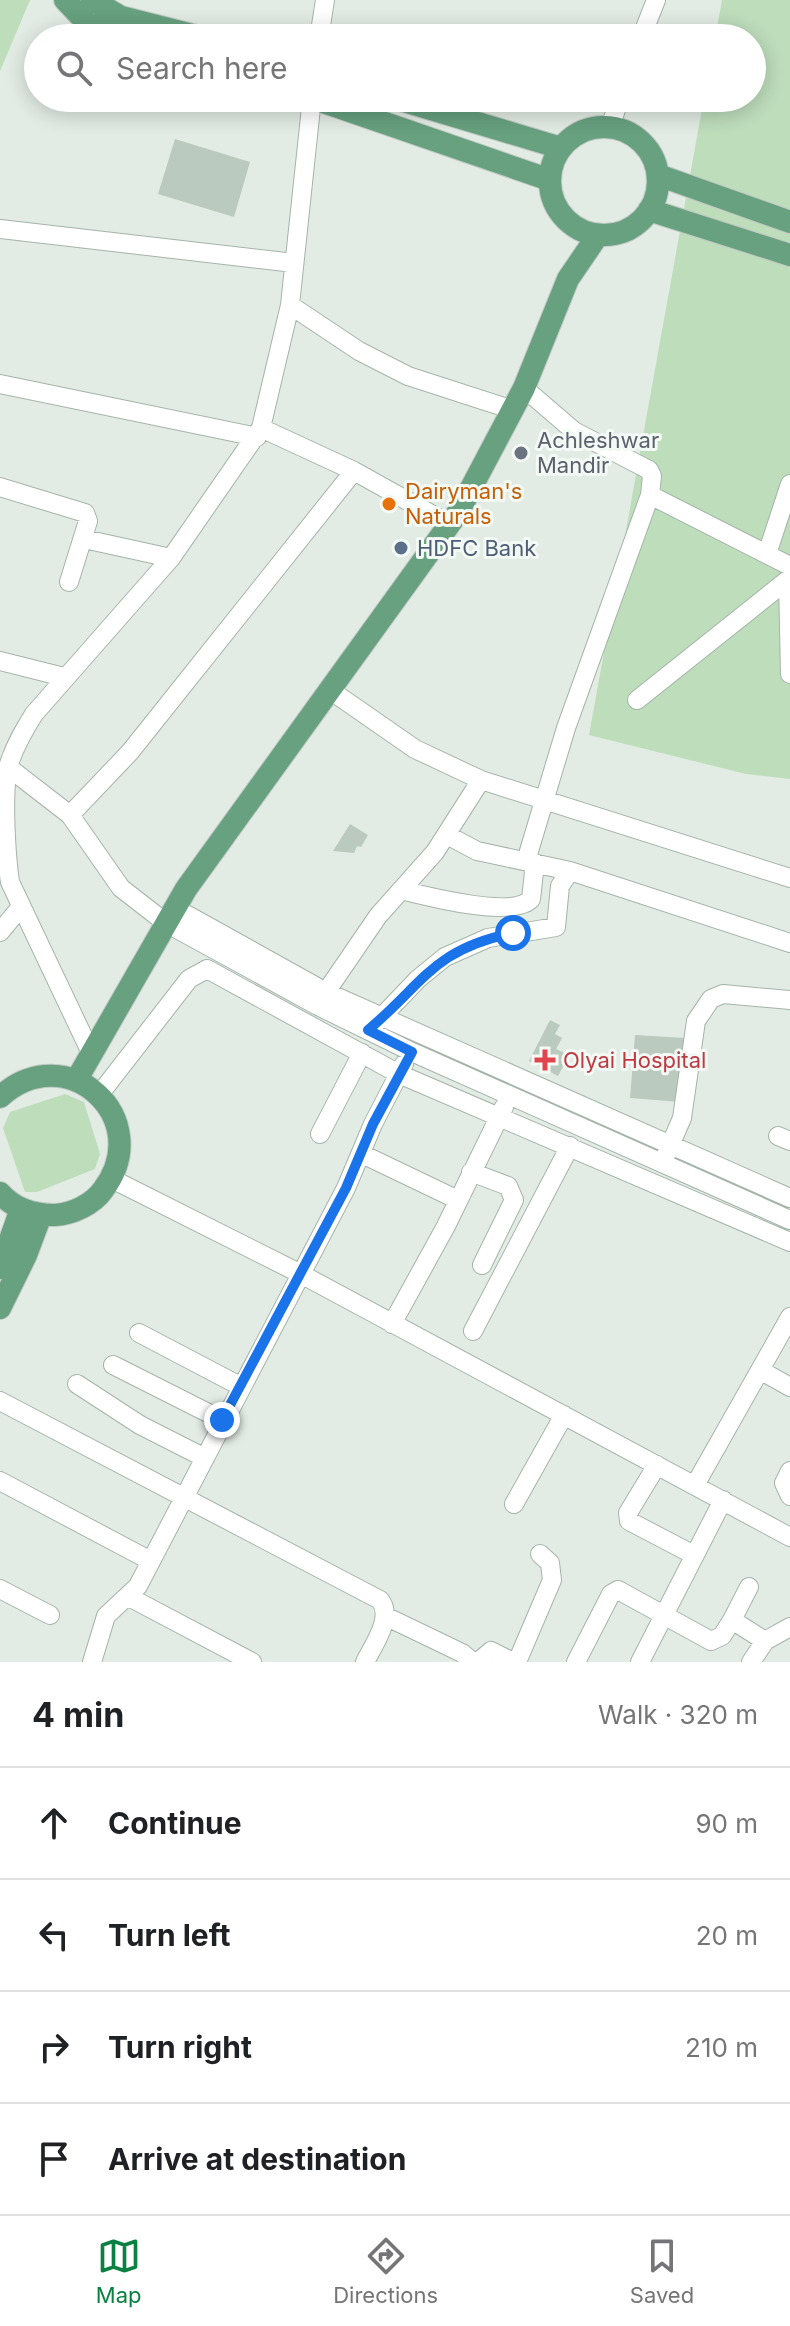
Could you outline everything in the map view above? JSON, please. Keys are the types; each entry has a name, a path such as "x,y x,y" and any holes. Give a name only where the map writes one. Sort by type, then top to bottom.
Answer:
{"main road":[{"path":"65,0 89,24"},
{"path":"92,0 121,17 149,24"},
{"path":"353,112 550,180"},
{"path":"441,112 561,148"},
{"path":"610,127 627,132 642,142 652,157 658,175 656,193 649,210 638,223 622,232 598,235 571,224 552,197 550,180 561,148 574,135 591,128 610,127"},
{"path":"658,175 790,222"},
{"path":"649,210 790,255"},
{"path":"568,279 571,224"},
{"path":"77,1079 171,916 449,524 524,388 568,279 598,235"},
{"path":"0,1097 12,1086 34,1076 58,1075 77,1079 99,1095 113,1113 120,1134 119,1157 112,1179 99,1196 82,1208 62,1214 31,1212 0,1193"},
{"path":"0,1268 31,1212"},
{"path":"0,1308 31,1212"}],"street":[{"path":"321,24 325,0"},
{"path":"647,24 656,0"},
{"path":"91,1053 20,908 5,885 4,818 8,767 26,727 64,677 171,558 259,432 290,305 310,112"},
{"path":"610,127 615,112"},
{"path":"0,229 294,263"},
{"path":"290,305 359,351 408,376 513,410"},
{"path":"0,384 259,432 354,471 449,524"},
{"path":"401,890 460,904 521,906 531,899 530,862 544,798 650,495 652,476 649,470 574,431 524,388"},
{"path":"70,815 130,752 354,471"},
{"path":"767,554 790,484"},
{"path":"0,487 78,509 88,521 69,582"},
{"path":"650,495 767,554 789,575 790,674"},
{"path":"84,539 171,558"},
{"path":"637,700 789,575"},
{"path":"0,661 64,677"},
{"path":"330,690 415,749 481,780 790,878"},
{"path":"8,767 70,815 121,888 368,1030 508,1093 666,1155 790,1198"},
{"path":"326,992 378,916 447,835 481,780"},
{"path":"447,835 477,851 570,871 790,943"},
{"path":"368,1030 398,998 445,957 488,938 556,927 560,886 570,871"},
{"path":"0,932 20,908"},
{"path":"171,916 666,1155 790,1220"},
{"path":"99,1095 189,979 207,969 399,1074 501,1115 790,1242"},
{"path":"666,1155 682,1118 696,1021 711,999 723,994 790,1000"},
{"path":"92,1662 106,1616 129,1597 362,1154 412,1052"},
{"path":"320,1134 362,1053"},
{"path":"392,1324 501,1115 508,1093"},
{"path":"473,1331 570,1146"},
{"path":"362,1154 458,1200"},
{"path":"471,1172 508,1186 514,1200 482,1265"},
{"path":"112,1179 299,1273 790,1537"},
{"path":"695,1485 790,1317"},
{"path":"139,1333 240,1386"},
{"path":"113,1365 222,1420"},
{"path":"760,1370 790,1387"},
{"path":"77,1384 140,1425 203,1457"},
{"path":"0,1401 380,1600 385,1616 365,1662"},
{"path":"514,1504 564,1415"},
{"path":"657,1465 628,1513 629,1521 694,1555"},
{"path":"790,1471 784,1483 790,1496"},
{"path":"0,1481 149,1560"},
{"path":"640,1662 723,1500"},
{"path":"385,1616 475,1662 491,1651 515,1662 552,1580 550,1563 540,1554"},
{"path":"576,1662 611,1594 618,1590 711,1641 722,1636 749,1587"},
{"path":"0,1589 50,1615"},
{"path":"129,1597 154,1607 252,1662"},
{"path":"732,1620 765,1641"},
{"path":"751,1662 765,1641 790,1627"}],"green space":[{"path":"0,0 30,0 0,71"},
{"path":"722,0 790,0 790,779 746,774 589,735 701,112 766,112 766,24 718,24"},
{"path":"65,1094 84,1102 100,1154 95,1169 37,1192 25,1192 3,1128 10,1112"}],"building":[{"path":"175,139 250,162 234,217 158,194"},
{"path":"350,824 368,835 361,847 357,846 354,853 333,851"},
{"path":"550,1020 560,1025 555,1034 562,1038 556,1049 569,1055 558,1076 529,1061"},
{"path":"635,1035 685,1038 680,1102 630,1098"}],"place":[{"name":"Achleshwar Mandir","path":"521,453"},
{"name":"Dairyman's Naturals","path":"389,504"},
{"name":"HDFC Bank","path":"401,548"},
{"name":"Olyai Hospital","path":"545,1060"}],"route":[{"path":"222,1420 346,1188 373,1124 412,1052 368,1030 418,979 445,957 488,938 513,933"}]}
